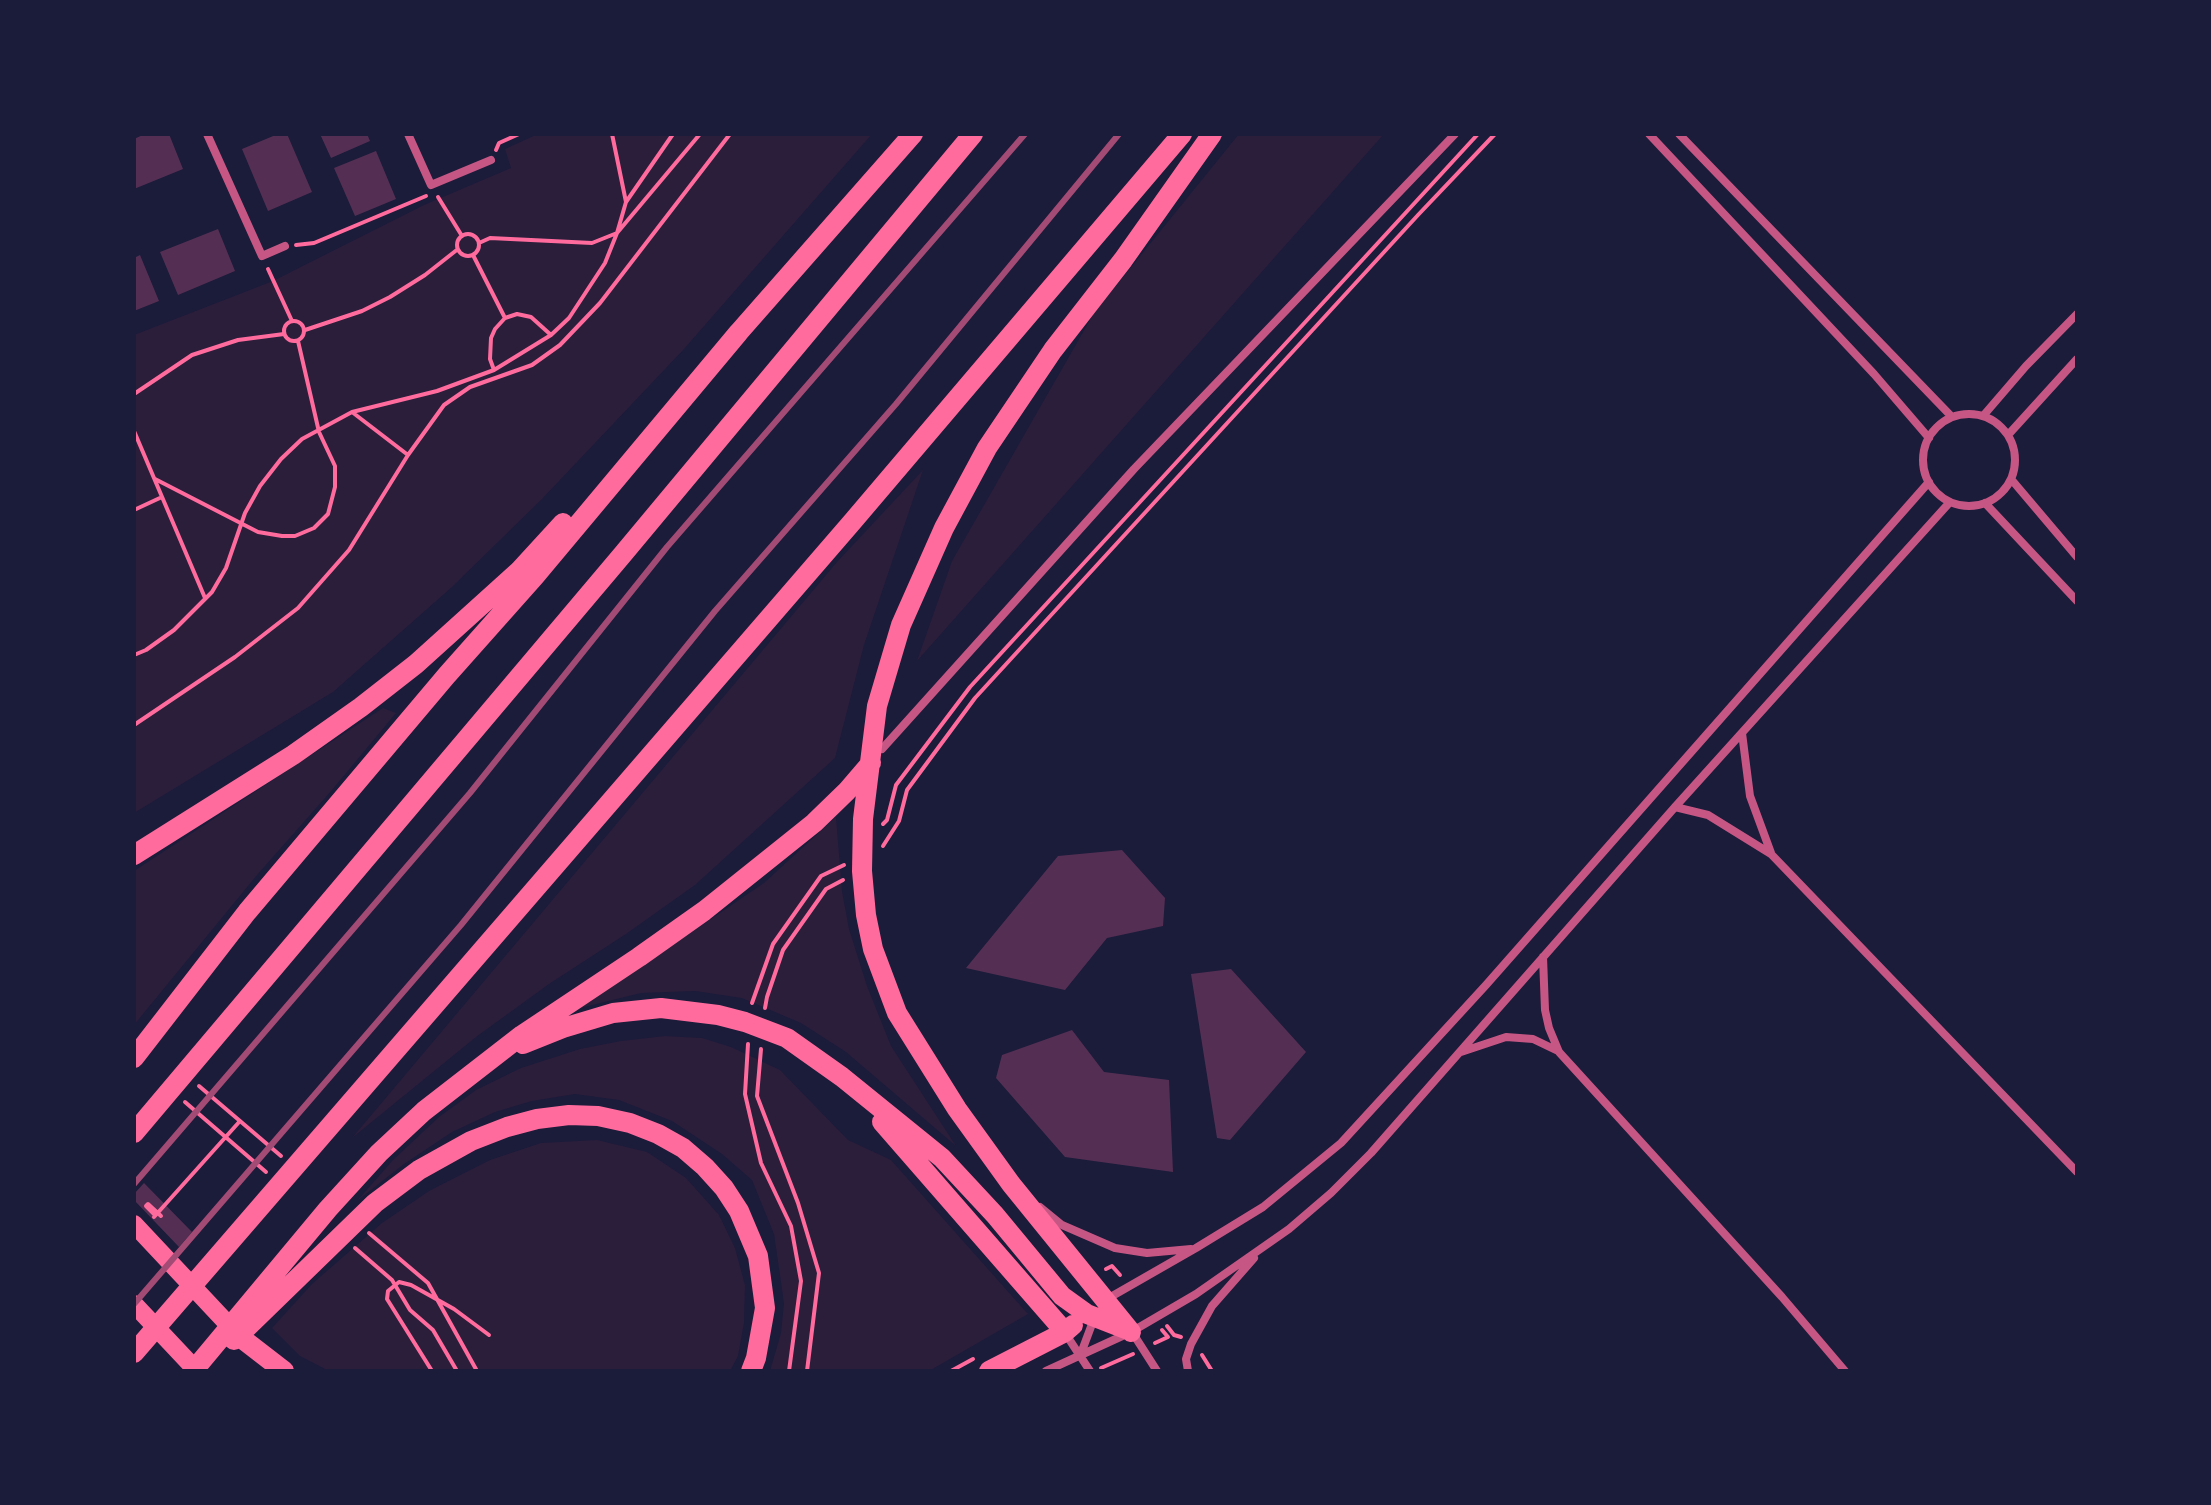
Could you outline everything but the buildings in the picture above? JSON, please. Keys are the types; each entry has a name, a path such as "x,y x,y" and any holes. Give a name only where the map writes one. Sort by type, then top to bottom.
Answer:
{"highway":[{"path":"134,855 293,755 361,707 416,664 519,571 739,332 913,134"},
{"path":"134,1133 973,134"},
{"path":"134,1353 832,545 1182,134"},
{"path":"1131,1332 1095,1305 957,1109 897,1013 873,949 862,871 863,819 877,706 901,625 944,528 987,448 1053,350 1123,260 1212,134"},
{"path":"134,1058 247,912 739,332"},
{"path":"197,1371 328,1209 379,1153 424,1111 492,1057 704,911 781,851 847,791 882,749"},
{"path":"492,1057 563,1028 613,1013 661,1008 691,1010 745,1022 787,1038 842,1077 942,1158 995,1215 1062,1296 1095,1305"},
{"path":"842,1077 1065,1332"},
{"path":"197,1371 375,1203 419,1170 471,1141 507,1127 569,1115 619,1120 658,1134 694,1157 724,1188 749,1232 758,1256 762,1282 765,1308 751,1371"},
{"path":"989,1371 1065,1332 1095,1305"},
{"path":"240,1337 284,1371"}],"main road":[{"path":"134,1224 240,1337"},
{"path":"134,1304 197,1371"},
{"path":"256,1352 272,1371"}],"street":[{"path":"207,134 262,256 285,246"},
{"path":"408,134 431,185 491,160"},
{"path":"882,749 1134,469 1455,134"},
{"path":"1649,134 1874,374 1929,438"},
{"path":"1679,134 1952,417"},
{"path":"1983,416 2077,314"},
{"path":"2008,435 2077,359"},
{"path":"1983,416 2008,435 2015,456 2011,479 1996,497 1985,503 1961,505 1950,502 1929,482 1923,460 1929,438 1952,417 1983,416"},
{"path":"2011,479 2077,557"},
{"path":"1080,1356 1095,1305 1263,1207 1341,1143 1486,985 1929,482"},
{"path":"1046,1371 1131,1332 1196,1294 1262,1249 1331,1193 1371,1153 1675,807 1950,502"},
{"path":"1985,503 2077,601"},
{"path":"1742,733 1750,796 1771,854"},
{"path":"1675,807 1708,815 1771,854 2077,1172"},
{"path":"1543,957 1545,1010 1559,1052 1782,1297 1845,1371"},
{"path":"1461,1052 1506,1037 1533,1039 1559,1052"},
{"path":"1011,1184 1062,1225 1115,1248 1147,1253 1196,1248"},
{"path":"1188,1371 1186,1359 1191,1344 1212,1306 1262,1249"},
{"path":"1065,1332 1090,1371"},
{"path":"1131,1332 1157,1371"}],"path":[{"path":"491,160 499,143 519,134"},
{"path":"612,134 626,202"},
{"path":"134,655 174,630 205,598 226,568 241,525 260,486 302,439 352,412 437,391 494,370 551,335 569,318 605,263 626,202 673,134"},
{"path":"479,243 490,238 592,243 617,233 700,134"},
{"path":"134,725 235,657 298,608 349,550 408,455 444,405 470,387 532,365 560,345 600,303 730,134"},
{"path":"879,829 887,820 896,785 970,687 1478,134"},
{"path":"874,856 899,821 907,790 975,698 1495,134"},
{"path":"285,246 314,243 435,192 462,236"},
{"path":"472,234 479,243 473,255 466,256 458,249 462,236 472,234"},
{"path":"305,330 362,311 390,297 458,249"},
{"path":"473,255 505,318"},
{"path":"262,256 292,321 302,324 305,330 298,341 288,339 284,334 285,327 292,321"},
{"path":"494,370 490,359 491,338 505,318 517,314 531,317 551,335"},
{"path":"134,394 192,355 238,340 284,334"},
{"path":"155,479 258,532 295,536 314,528 328,514 335,487 335,466 319,432 298,341"},
{"path":"352,412 408,455"},
{"path":"134,431 205,598"},
{"path":"134,510 162,497"},
{"path":"752,1009 753,997 773,944 821,876 849,862"},
{"path":"765,1010 783,950 826,889 846,878"},
{"path":"749,1034 745,1094 761,1163 791,1226 801,1281 789,1371"},
{"path":"761,1048 757,1096 798,1203 819,1273 807,1371"},
{"path":"161,1216 154,1210 148,1204 146,1206 155,1215 165,1204 175,1193 195,1171 226,1137 240,1121"},
{"path":"1112,1266 1129,1286"},
{"path":"432,1371 387,1299 388,1291 399,1282 411,1285 454,1309 489,1335"},
{"path":"1154,1318 1168,1337"}],"shaded area":[{"path":"538,134 872,134 684,349 542,499 452,587 333,692 134,813 134,335 273,281 424,205 511,168 505,149"},
{"path":"1239,134 1384,134 917,661 952,561 1094,313"},
{"path":"923,470 864,645 835,758 695,885 476,1037 352,1138 837,562"},
{"path":"383,708 396,713 134,1025 134,871"},
{"path":"836,817 842,891 849,929 867,986 891,1046 956,1146 846,1052 801,1023 742,998 695,991 641,993 580,1008 764,883"},
{"path":"665,1036 702,1038 731,1047 780,1070 848,1140 891,1160 1028,1314 929,1371 770,1371 781,1333 784,1303 774,1234 752,1180 722,1154 672,1121 619,1100 575,1094 532,1101 495,1112 452,1132 357,1201 393,1160 439,1117 476,1090 521,1068 580,1049"},
{"path":"597,1140 647,1152 686,1178 719,1215 735,1248 745,1285 744,1323 738,1356 730,1371 329,1371 300,1356 272,1328 312,1284 382,1223 429,1191 490,1160 541,1143"}],"railway":[{"path":"134,1184 470,793 667,547 1025,134"},
{"path":"134,1304 461,925 715,611 896,404 1119,134"}]}
